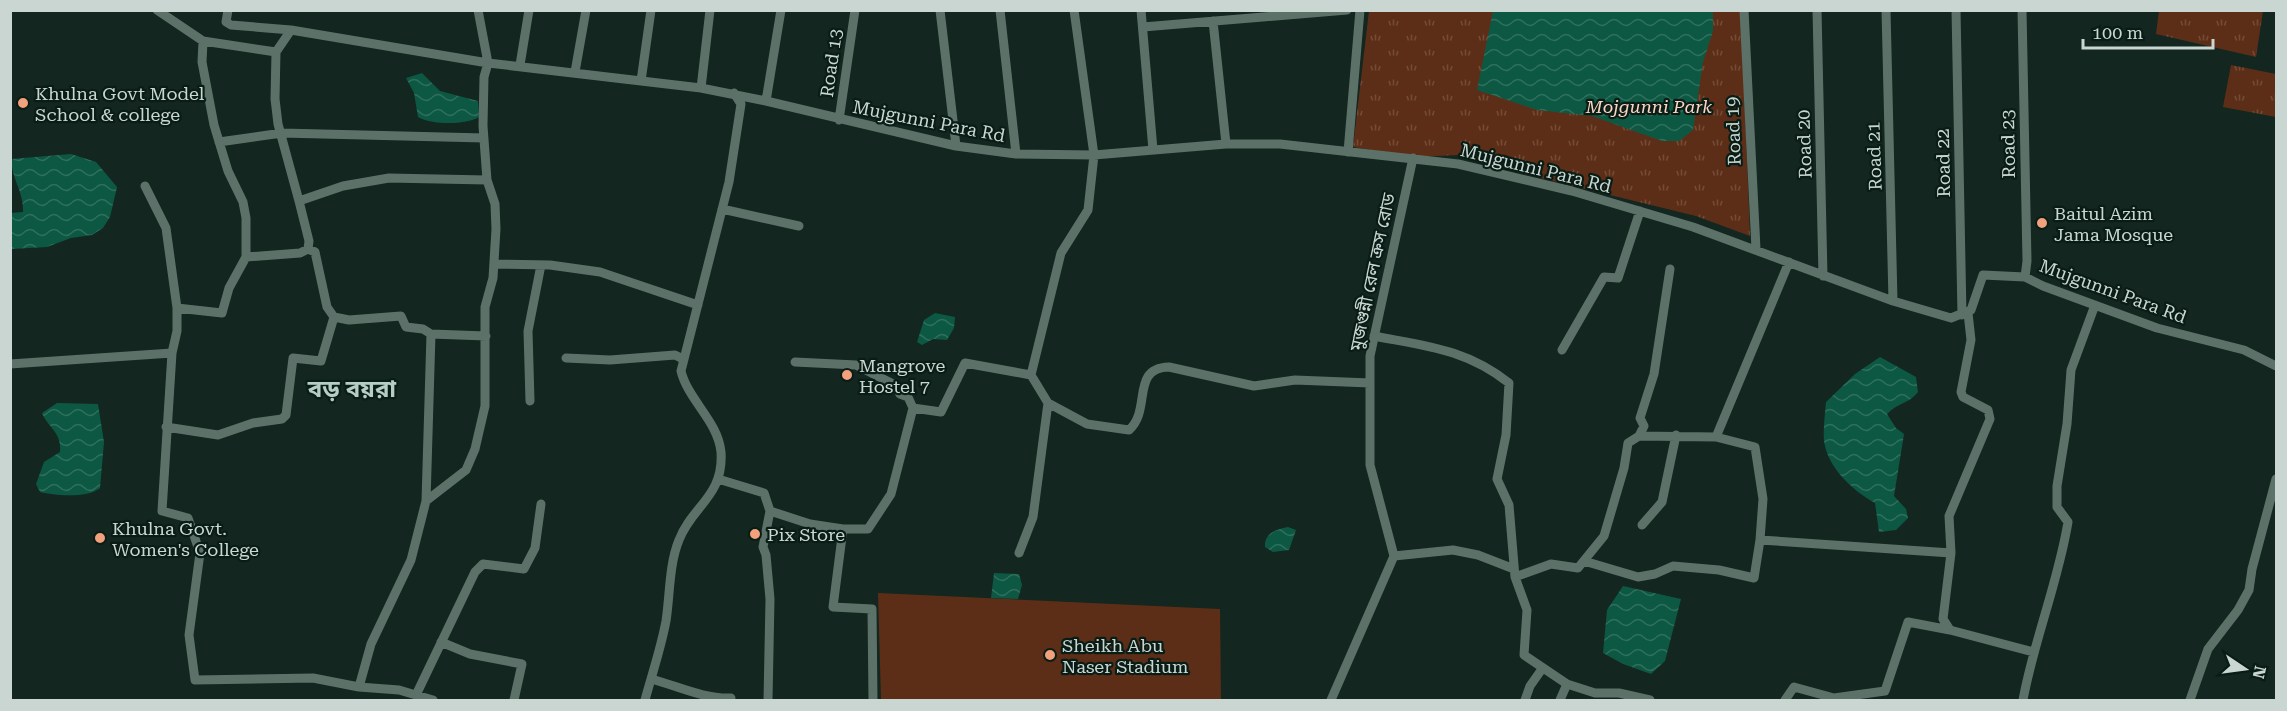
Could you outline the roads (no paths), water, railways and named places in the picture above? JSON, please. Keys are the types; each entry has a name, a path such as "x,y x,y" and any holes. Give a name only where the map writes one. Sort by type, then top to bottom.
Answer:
{"street":[{"path":"157,10 203,41 276,52"},
{"name":"Mujgunni Para Rd","path":"228,10 226,22 231,25 291,30 488,63 520,65 734,93 839,120 956,146 1016,153 1094,155 1226,144 1280,144 1413,158 1488,170 1640,212 1756,249 1893,301 1951,318 1965,314 1983,275 2025,277 2043,286 2157,328 2244,350 2277,366"},
{"path":"520,65 529,10"},
{"path":"575,72 586,10"},
{"path":"641,81 651,10"},
{"path":"701,88 710,10"},
{"path":"766,100 781,10"},
{"name":"Road 13","path":"839,120 855,10"},
{"path":"940,10 956,146"},
{"path":"1000,10 1016,153"},
{"path":"1031,375 1061,253 1088,210 1094,155 1074,10"},
{"path":"1141,10 1153,150"},
{"path":"1143,27 1347,10"},
{"path":"1348,152 1360,10"},
{"name":"Road 19","path":"1744,10 1756,249"},
{"name":"Road 20","path":"1817,10 1823,276"},
{"name":"Road 21","path":"1886,10 1893,301"},
{"name":"Road 22","path":"1951,553 1949,516 1990,419 1988,410 1963,397 1961,392 1971,340 1965,314 1956,10"},
{"name":"Road 23","path":"2022,10 2027,261 2025,277"},
{"path":"426,501 466,470 475,449 485,406 485,307 494,264 495,204 487,180 484,138 484,77 488,63 477,11"},
{"path":"1213,21 1226,144"},
{"path":"291,30 276,52 275,99 278,124 309,241 308,249"},
{"path":"177,308 222,313 229,288 246,257 243,202 228,171 219,142 202,62 203,41"},
{"path":"645,700 665,624 679,540 686,525 709,500 718,479 721,460 718,439 682,379 683,359 722,208 741,104 734,93"},
{"path":"219,142 282,133 484,138"},
{"name":"মুজগুন্নী রেল ক্রস রোড","path":"1394,556 1370,465 1370,356 1413,158"},
{"path":"299,201 343,186 389,178 487,180"},
{"path":"145,186 166,228 177,308 177,332 172,353 166,427 162,511 188,518 200,553 189,635 195,680 313,678 359,687 399,690 433,700"},
{"path":"722,208 799,226"},
{"path":"1562,350 1604,277 1618,278 1640,212"},
{"path":"246,257 300,253 308,249 315,252 327,307 334,317 350,320 401,316 406,327 423,329 431,334 486,336"},
{"path":"1716,437 1789,262"},
{"path":"494,264 541,265 600,272 698,305"},
{"path":"530,401 528,331 541,265"},
{"path":"1639,436 1644,426 1640,418 1660,345 1670,269"},
{"path":"2023,700 2033,652 2051,600 2068,522 2057,507 2057,486 2067,424 2071,370 2094,305"},
{"path":"166,427 218,435 253,423 282,419 286,415 293,358 321,361 334,317"},
{"path":"359,687 371,644 411,560 426,501 431,334"},
{"path":"1374,336 1453,351 1487,366 1509,382 1506,435 1497,479 1509,505 1514,573 1527,610 1524,655 1567,684 1595,693 1619,693 1650,700"},
{"path":"10,364 172,353"},
{"path":"566,358 610,360 675,355 683,359"},
{"path":"770,511 810,524 843,529 868,529 891,494 913,408 908,398 900,394 896,385 856,365 795,362"},
{"path":"913,408 941,412 965,363 1031,375 1041,387 1048,403 1033,517 1019,553"},
{"path":"1048,403 1087,424 1129,430 1136,425 1140,414 1146,380 1152,371 1159,367 1170,367 1254,386 1295,380 1370,383"},
{"path":"1642,525 1662,502 1676,435"},
{"path":"1331,700 1394,556 1453,550 1478,555 1514,573 1551,564 1578,568 1604,536 1624,468 1628,443 1639,436 1676,435 1716,437 1755,447 1762,499 1760,540 1754,578 1719,570 1673,566 1655,574 1638,577 1584,561"},
{"path":"718,479 764,493 770,511 763,547 766,555 770,599 768,700"},
{"path":"2190,700 2208,649 2238,610 2249,590 2252,569 2277,479"},
{"path":"416,694 475,572 483,564 524,569 535,548 541,504"},
{"path":"843,529 833,607 872,609 873,700"},
{"path":"1760,540 1951,553 1943,619 1950,630"},
{"path":"1785,700 1794,687 1834,698 1885,691 1908,622 1950,630 2033,652"},
{"path":"441,642 470,654 522,664 514,700"},
{"path":"1525,700 1530,686 1542,669"},
{"path":"651,679 682,687 711,699 731,698"},
{"path":"1560,700 1567,684"}],"water":[{"path":"1710,10 1713,13 1713,31 1703,62 1693,130 1679,141 1662,141 1592,116 1537,110 1477,90 1493,11"},
{"path":"422,73 440,91 478,101 479,117 466,122 448,123 431,122 418,117 414,93 406,78"},
{"path":"71,154 96,162 117,187 110,217 103,228 92,235 71,238 47,247 11,249 11,213 23,212 23,205 11,159"},
{"path":"935,313 955,317 954,328 947,340 933,339 922,345 917,342 924,320"},
{"path":"1880,357 1916,377 1918,392 1887,414 1896,428 1904,434 1894,496 1906,509 1908,518 1896,530 1879,532 1875,503 1858,492 1836,469 1826,451 1824,432 1826,402 1855,374"},
{"path":"57,403 98,404 104,442 100,488 95,491 80,495 54,494 40,492 36,484 44,462 60,452 57,435 42,413"},
{"path":"1288,527 1296,530 1289,550 1273,552 1265,547 1269,535"},
{"path":"994,573 1019,574 1022,585 1018,599 991,598"},
{"path":"1623,586 1681,599 1665,661 1651,674 1623,664 1603,653 1607,610"}],"place":[{"name":"Khulna Govt Model School & college","path":"23,103"},
{"name":"Baitul Azim Jama Mosque","path":"2042,223"},
{"name":"Mangrove Hostel 7","path":"847,375"},
{"name":"Pix Store","path":"755,534"},
{"name":"Khulna Govt. Women's College","path":"100,538"},
{"name":"Sheikh Abu Naser Stadium","path":"1050,655"}],"district":[{"name":"বড় বয়রা","path":"352,389"}],"park label":[{"name":"Mojgunni Park","path":"1649,106"}]}
